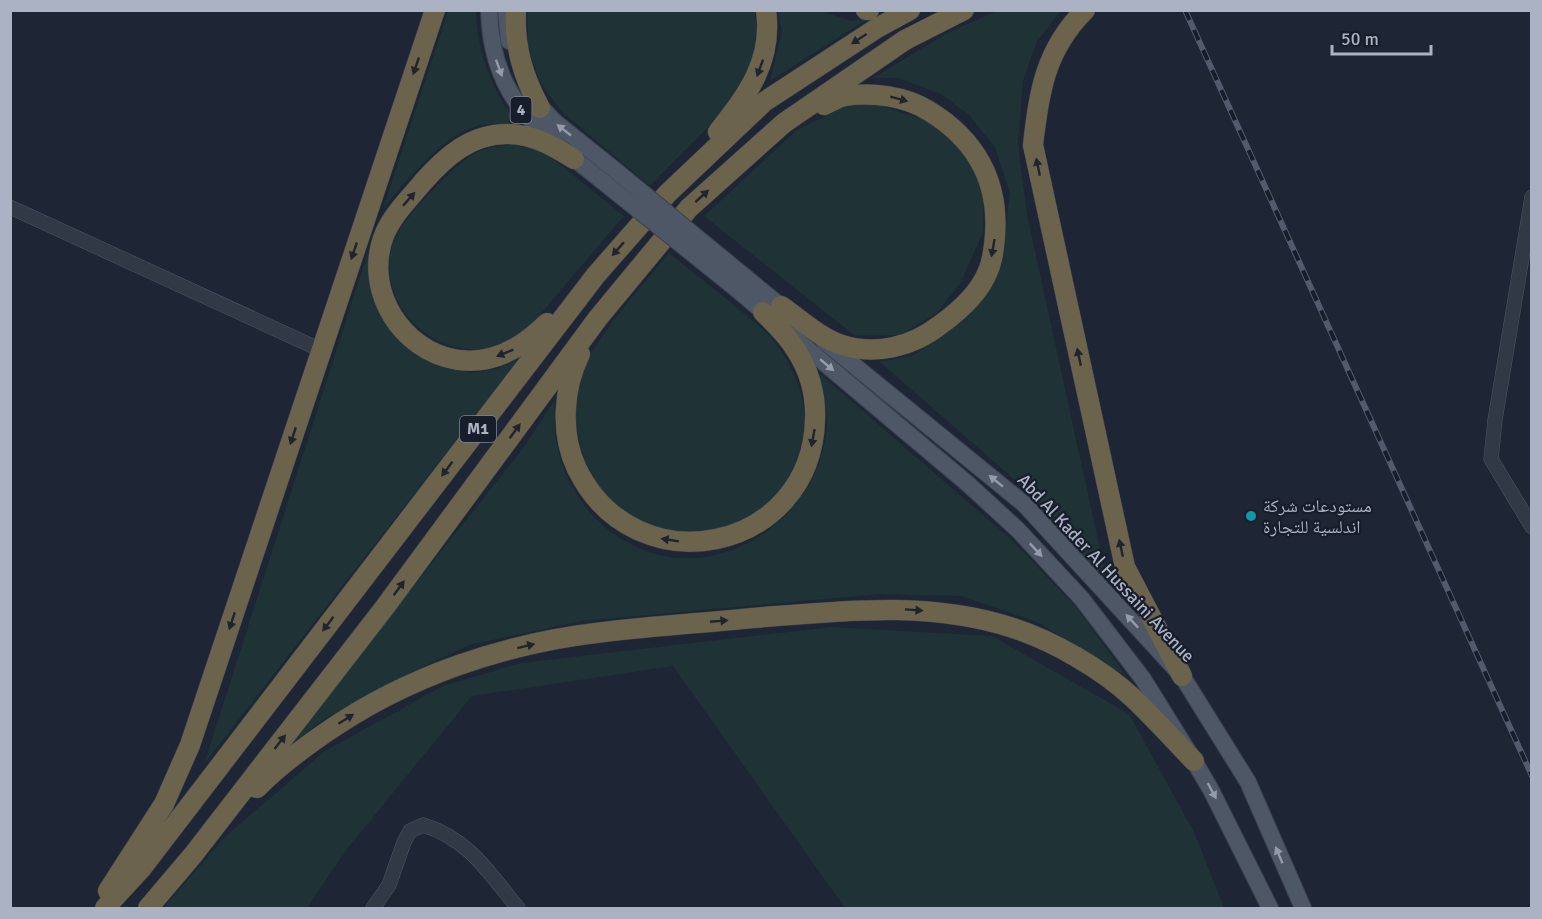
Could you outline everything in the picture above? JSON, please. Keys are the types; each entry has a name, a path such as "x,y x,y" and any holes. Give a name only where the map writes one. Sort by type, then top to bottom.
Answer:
{"highway":[{"path":"97,909 164,804 190,745 435,10"},
{"path":"516,10 517,50 522,69 540,108"},
{"path":"667,194 748,94 763,58 767,39 766,10"},
{"name":"M1","path":"105,909 154,851 596,275 667,194 764,102 877,28 910,10"},
{"name":"M1","path":"148,909 193,855 385,607 598,318 689,208 784,123 905,40 964,10"},
{"path":"1085,10 1075,20 1050,59 1038,100 1033,145 1125,567 1182,676"},
{"path":"772,309 842,345 883,349 906,345 926,336 952,316 972,296 988,272 994,247 996,224 995,200 988,177 976,153 962,136 941,118 920,105 893,97 871,95 843,97 784,123"},
{"path":"574,159 547,142 519,135 498,135 477,139 451,153 392,221 381,247 378,262 381,290 392,317 401,329 417,343 451,359 481,360 510,352 523,344 596,275"},
{"path":"598,318 575,363 569,383 566,424 568,444 574,464 593,495 610,513 625,524 660,539 697,542 733,535 766,517 780,505 793,488 811,451 815,431 812,390 806,370 772,309"},
{"path":"193,855 266,778 306,746 384,697 428,676 488,656 534,644 602,632 844,610 903,609 946,612 983,619 1016,628 1058,648 1094,669 1131,696 1194,761"}],"main road":[{"name":"4","path":"489,10 496,60 514,102 545,136 739,281"},
{"name":"4","path":"506,10 511,53 528,92 540,108 610,166 739,281"},
{"name":"Abd Al Kader Al Hussaini Avenue","path":"739,281 1018,530 1082,599 1143,679 1194,761 1211,790 1270,909"},
{"name":"Abd Al Kader Al Hussaini Avenue","path":"772,309 1024,504 1182,676 1248,782 1303,909"}],"street":[{"path":"1532,197 1494,420 1491,459 1532,527"},
{"path":"10,207 321,350"},
{"path":"373,909 389,885 410,831 423,825 458,841 479,861 518,909"}],"green space":[{"path":"448,11 476,11 479,41 487,70 500,98 517,123 480,125 452,138 426,160 383,209"},
{"path":"528,11 755,11 754,51 747,74 728,104 703,133 650,186 561,111 540,82 528,48"},
{"path":"778,11 822,11 851,21 869,18 770,81 782,32"},
{"path":"997,11 1061,11 1037,41 1023,81 1018,144 1027,215 1108,586 1016,481 880,362 915,355 961,316 1001,268 1010,193 995,147 969,115 941,94 898,78 873,78 949,32"},
{"path":"873,103 928,121 964,147 983,180 983,232 961,282 937,313 900,335 854,335 704,216 797,130 844,107"},
{"path":"511,145 531,148 551,157 624,216 540,315 514,338 492,347 470,349 448,345 428,335 411,320 398,301 390,280 390,256 393,245 410,216 457,167 480,151"},
{"path":"368,252 370,287 385,322 410,348 441,364 471,373 496,369 519,359 204,764"},
{"path":"669,253 750,318 770,337 790,365 799,389 804,414 803,436 797,458 788,478 776,495 760,511 742,522 721,530 699,534 665,532 633,520 624,514 607,499 594,480 581,449 577,427 577,393 585,367 605,332"},
{"path":"818,372 1013,541 1076,607 1127,677 1039,623 962,596 879,594 582,621 469,645 392,682 324,719 282,752 524,447 555,400 556,439 564,469 575,491 589,511 606,528 626,542 648,552 672,557 697,558 722,553 746,544 768,531 787,514 803,494 816,472 824,447 827,422"},
{"path":"831,627 992,636 1129,714 1194,832 1224,908 845,908 673,666 472,696 347,849 307,908 163,908 226,836 325,751 443,686 521,663"}],"railway":[{"path":"1185,10 1532,776"}],"place":[{"name":"مستودعات شركة اندلسية للتجارة","path":"1251,516"}]}
